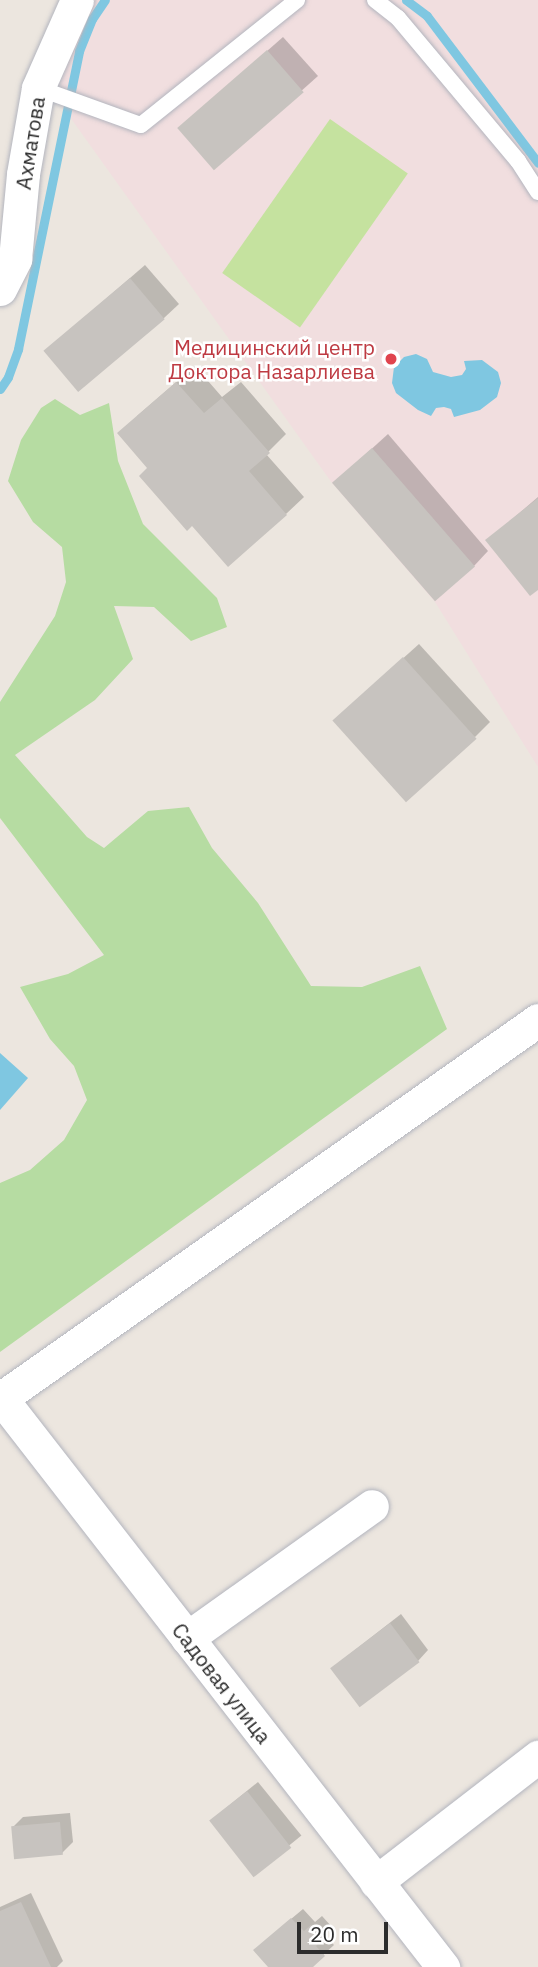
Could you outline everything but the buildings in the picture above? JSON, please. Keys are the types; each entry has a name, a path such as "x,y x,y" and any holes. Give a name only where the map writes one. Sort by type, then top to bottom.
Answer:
{"street":[{"name":"Ахматова","path":"0,289 15,260 23,174 38,88 77,0"},
{"path":"0,1399 538,1020"},
{"name":"Садовая улица","path":"0,1399 443,1967"},
{"path":"187,1638 372,1506"},
{"path":"376,1882 538,1757"}],"lane":[{"path":"38,88 141,125 297,0"},
{"path":"375,0 398,18 518,161 538,192"}],"shaded area":[{"name":"Медицинский центр Доктора Назарлиева","path":"90,0 538,0 538,767 435,602 332,483 52,92"}],"green space":[{"path":"330,119 408,173 300,327 222,273"},
{"path":"55,399 80,415 109,403 118,461 143,524 217,598 227,627 191,641 154,607 114,606 133,659 95,700 15,755 87,837 104,848 148,811 189,807 212,848 258,903 311,986 362,987 420,966 447,1029 0,1352 0,1183 30,1170 64,1140 87,1100 74,1066 50,1039 20,987 68,974 104,955 0,818 0,702 55,616 66,582 62,547 33,522 8,481 21,440 41,408"}],"water":[{"path":"416,354 427,359 433,372 451,377 462,375 466,369 464,361 482,360 498,372 501,383 497,397 480,410 454,417 451,409 444,407 436,408 431,416 418,410 396,393 392,383 394,367 404,357"},
{"path":"0,1053 28,1078 0,1110"}],"waterway":[{"path":"0,389 8,377 18,349 79,51 92,19 105,0"},
{"path":"406,0 427,16 538,163"}],"place":[{"name":"Медицинский центр Доктора Назарлиева","path":"391,359"}]}
